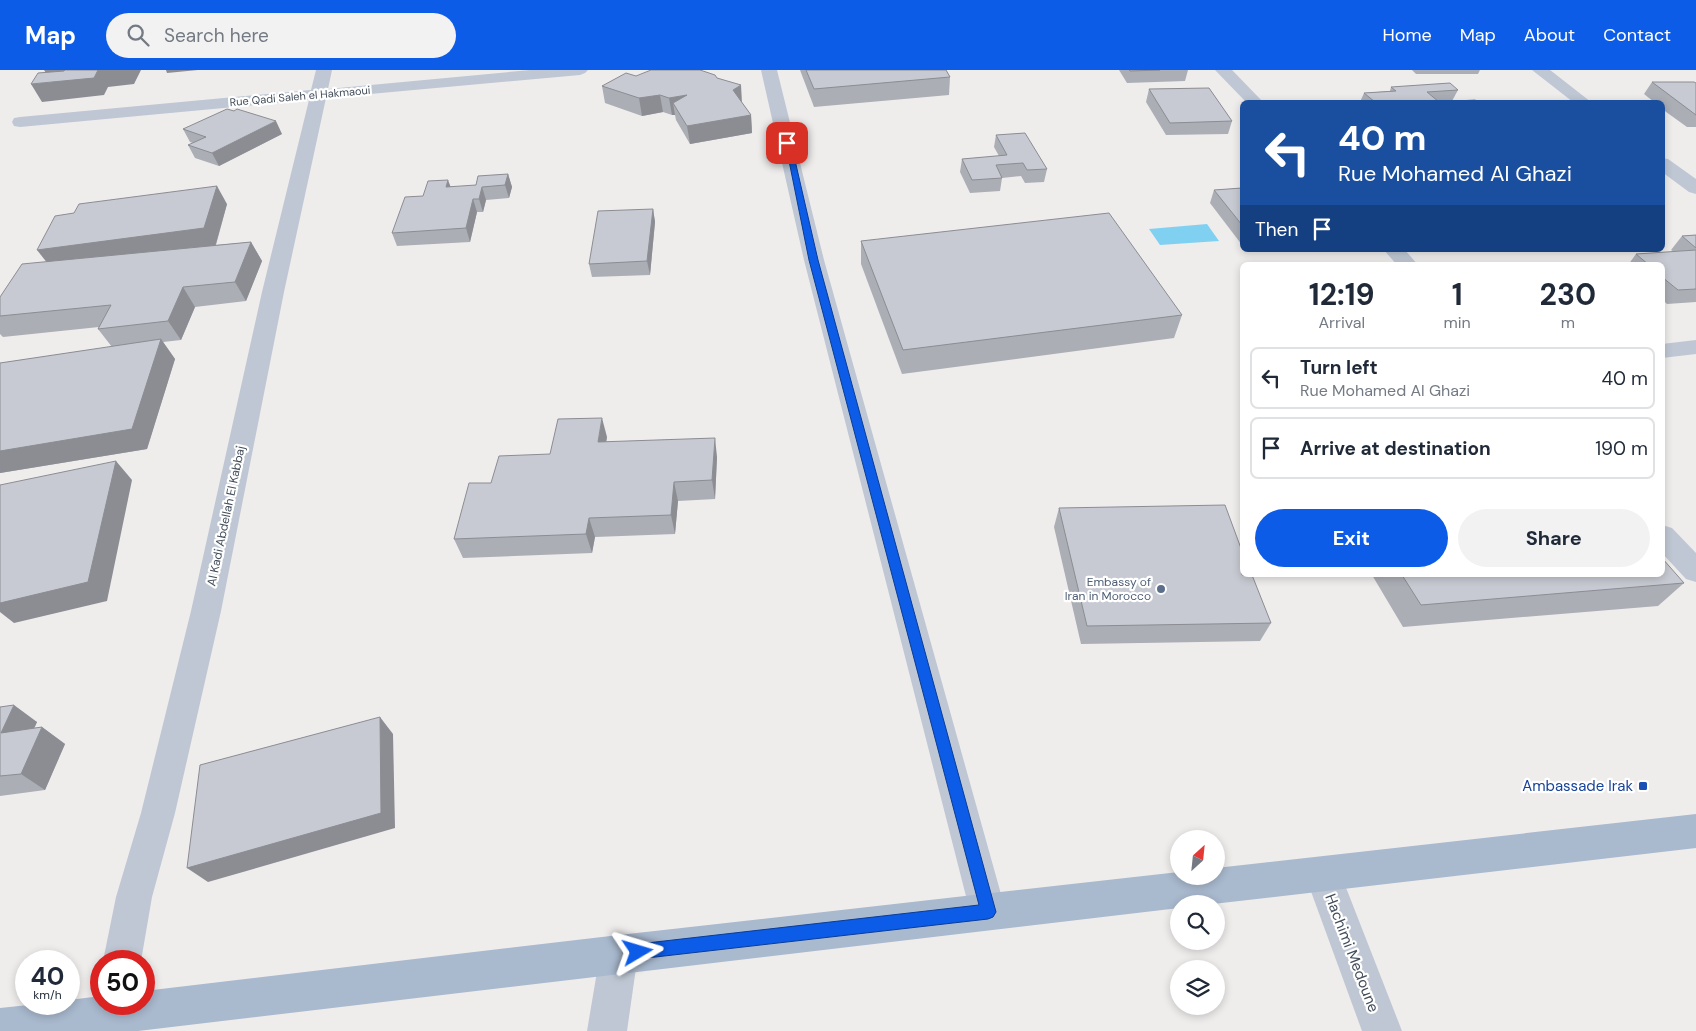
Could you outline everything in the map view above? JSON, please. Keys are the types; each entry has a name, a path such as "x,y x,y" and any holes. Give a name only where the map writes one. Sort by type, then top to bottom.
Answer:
{"main road":[{"path":"155,1004 1322,875 1696,831"},
{"path":"0,1028 90,1013"}],"street":[{"name":"Rue Qadi Saleh el Hakmaoui","path":"20,122 322,82 580,70"},
{"path":"769,70 814,260 988,912"},
{"path":"1224,70 1254,100"},
{"path":"1540,70 1580,100"},
{"name":"Al Kadi Abdellah El Kabbaj","path":"124,950 134,896 158,813 206,611 273,292 322,82"},
{"path":"1665,164 1696,188"},
{"path":"1396,252 1405,262"},
{"path":"1665,351 1696,346"},
{"path":"1665,539 1696,571"},
{"name":"Hachimi Medoune","path":"1322,875 1382,1031"},
{"path":"607,1031 619,954"}],"water":[{"path":"1207,224 1219,241 1160,245 1149,229"}],"building":[{"path":"65,70 98,70 94,78 31,84 38,73"},
{"path":"651,70 700,70 715,75 717,78 741,85 733,90 751,115 687,126 673,103 687,95 669,98 660,95 639,98 602,86 626,73 636,76"},
{"path":"806,70 946,70 950,77 814,89"},
{"path":"1652,82 1696,83 1696,115"},
{"path":"1450,83 1458,90 1427,92 1437,100 1373,100 1364,93 1396,91 1391,87"},
{"path":"1209,88 1232,121 1170,123 1149,89"},
{"path":"227,109 234,111 237,109 276,121 212,153 188,145 206,137 183,129"},
{"path":"1025,133 1047,169 1027,170 1023,163 996,165 1002,178 972,180 962,159 1007,155 996,135"},
{"path":"508,174 505,185 482,187 479,199 473,199 466,228 392,233 405,197 423,196 428,181 448,180 446,187 476,185 478,176"},
{"path":"217,186 204,228 37,250 55,216 74,213 79,204"},
{"path":"1240,188 1240,222 1214,190"},
{"path":"653,209 647,261 589,264 598,211"},
{"path":"1109,213 1182,315 903,350 861,241"},
{"path":"1696,235 1696,248 1682,236"},
{"path":"251,242 235,282 183,287 168,321 98,329 111,305 0,316 0,297 22,264"},
{"path":"1696,250 1696,289 1678,290 1665,279 1665,262 1645,262 1636,254"},
{"path":"161,339 132,429 0,451 0,363"},
{"path":"602,418 598,442 715,438 712,480 674,482 671,515 589,518 586,534 454,539 469,483 491,483 499,456 550,454 558,419"},
{"path":"116,461 88,582 0,603 0,485"},
{"path":"1225,505 1240,546 1240,577 1253,577 1271,623 1087,626 1059,508"},
{"path":"1665,561 1684,583 1421,605 1403,577 1665,577"},
{"path":"14,705 1,733 42,727 21,774 0,776 0,707"},
{"path":"380,717 381,813 187,868 200,765"}],"place":[{"name":"Embassy of Iran in Morocco","path":"1161,589"},
{"name":"Ambassade Irak","path":"1643,786"}],"route":[{"path":"638,952 988,912 838,344 814,260 787,143"}]}
